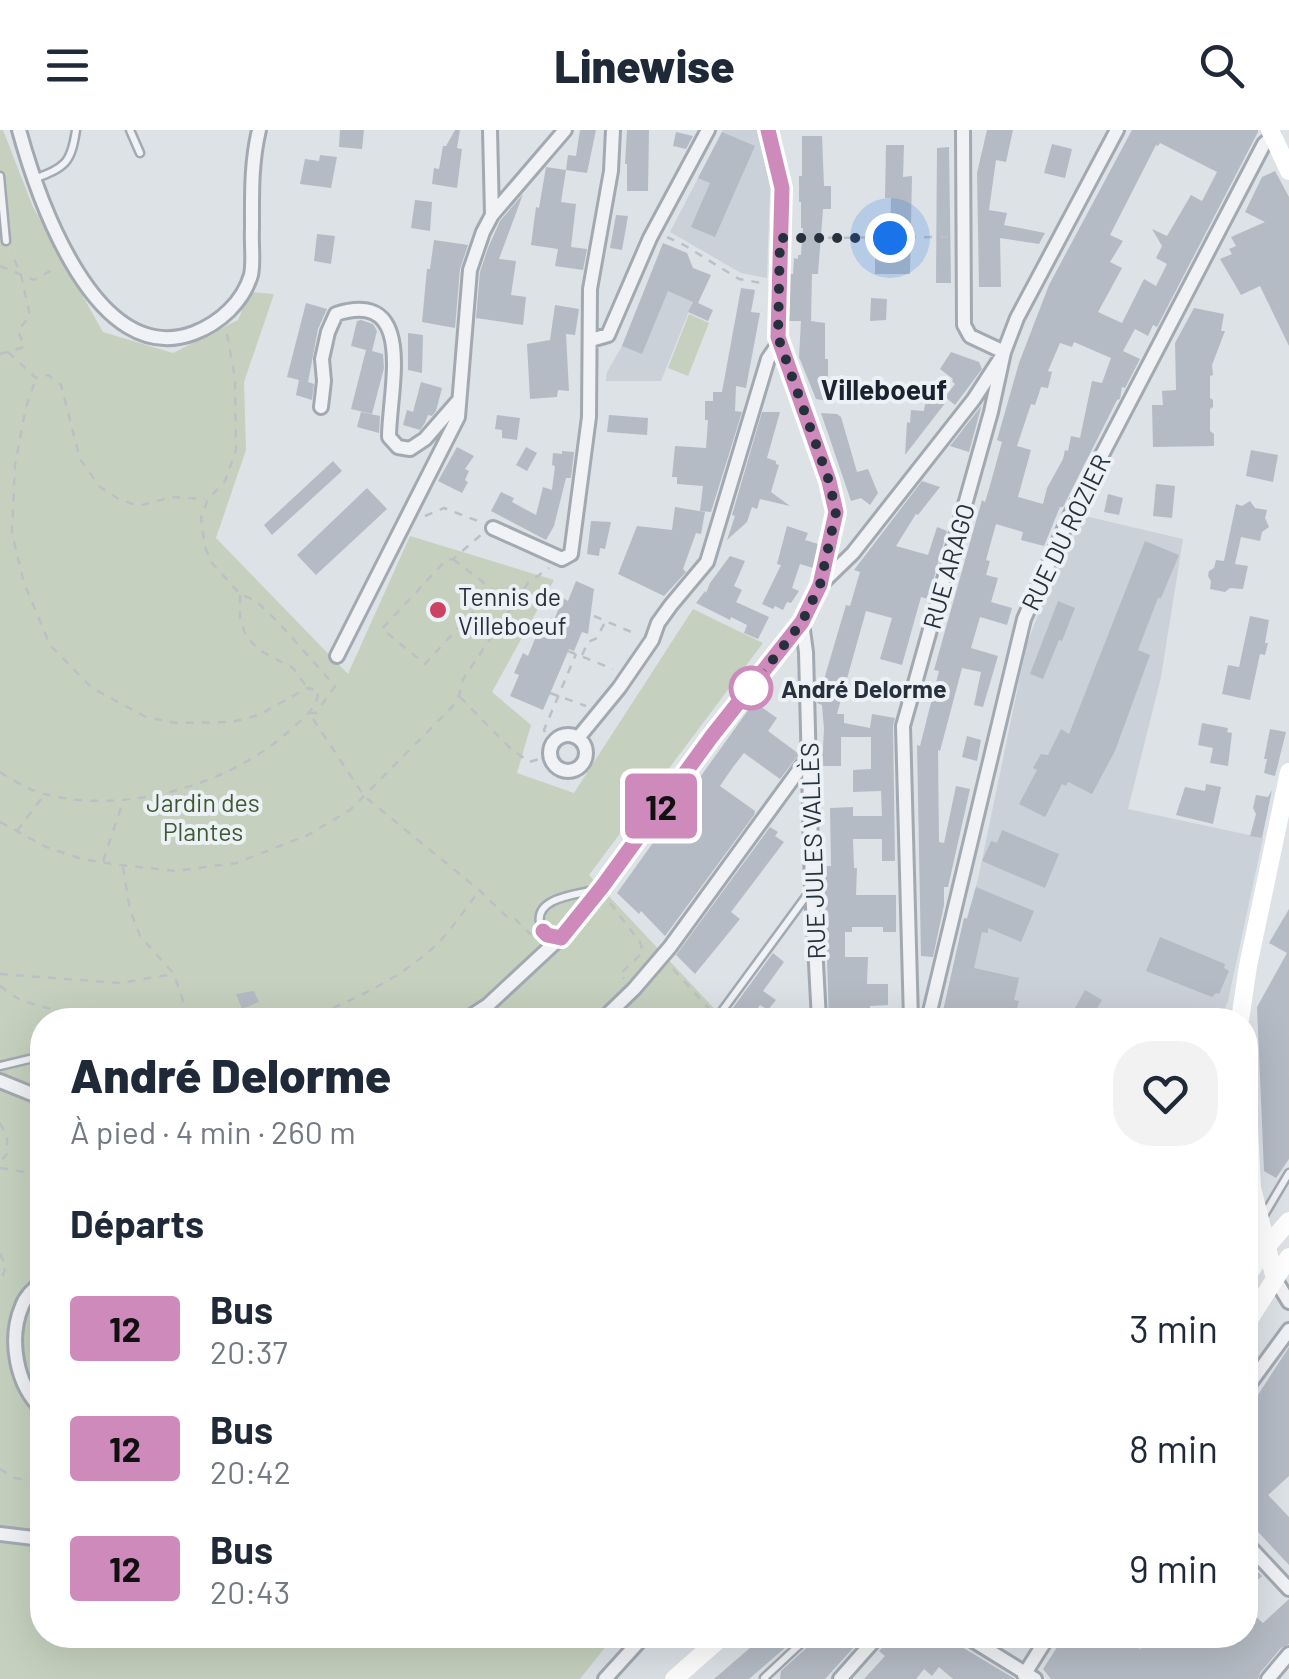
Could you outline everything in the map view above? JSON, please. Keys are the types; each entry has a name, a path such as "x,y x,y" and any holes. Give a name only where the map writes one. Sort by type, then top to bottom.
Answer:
{"street":[{"path":"19,130 32,179 70,260 109,313 136,332 162,338 189,335 214,324 238,302 251,273 252,162 259,130"},
{"path":"490,130 492,215"},
{"path":"336,656 458,417 470,270 483,232 492,215 565,130"},
{"path":"493,528 562,558 571,554 590,417 590,289 610,172 613,130"},
{"path":"591,340 608,336 654,232 708,130"},
{"path":"484,1008 561,938 601,889 712,736 802,622 820,585 836,512 829,481 779,343 782,188 768,130"},
{"path":"963,130 964,325 970,336 1004,352"},
{"path":"820,585 853,552 974,398 1004,352 1016,318 1117,130"},
{"path":"1272,133 1289,171"},
{"name":"RUE DU ROZIER","path":"931,1008 1024,619 1080,498 1272,133"},
{"path":"321,407 322,359 328,332 336,314 354,308 369,309 384,318 393,337 389,437 398,447 410,450 425,439 459,400"},
{"path":"578,738 628,675 652,640 658,623 707,562 768,359 779,343"},
{"name":"RUE ARAGO","path":"910,1008 903,726 991,412 1004,352"},
{"name":"RUE JULES VALLÈS","path":"802,622 819,1008"},
{"path":"564,735 578,738 586,754 576,769 566,770 558,768 551,751 556,739 564,735"},
{"path":"616,1008 662,958 807,759"},
{"path":"1241,1008 1289,772"},
{"path":"0,1082 30,1093"},
{"path":"1258,1212 1275,1278 1289,1302"},
{"path":"1258,1260 1289,1221"},
{"path":"1258,1305 1289,1257"},
{"path":"30,1292 21,1306 16,1344 18,1365 30,1395"},
{"path":"1258,1372 1289,1330"},
{"path":"0,1534 30,1538"},
{"path":"1258,1556 1289,1589"},
{"path":"604,1679 634,1648"},
{"path":"674,1679 709,1648"},
{"path":"840,1679 865,1648"},
{"path":"984,1648 1028,1677 1042,1648"},
{"path":"1268,1679 1289,1654"}],"lane":[{"path":"32,179 65,165 72,153 76,130"},
{"path":"130,130 140,154"},
{"path":"0,176 6,241"},
{"path":"724,1008 812,888"},
{"path":"561,938 543,931 539,918 542,910 550,903 601,889"},
{"path":"619,1008 620,1004"},
{"path":"0,1066 30,1059"},
{"path":"1258,1223 1289,1173"},
{"path":"764,1679 796,1648"}],"path":[{"path":"654,232 684,245 739,279 778,286"},
{"path":"780,238 964,237"},
{"path":"0,354 24,348 18,330 30,316 22,275 6,241"},
{"path":"0,266 34,280 70,260"},
{"path":"224,315 236,378 236,450 225,481 208,499 201,518 204,548 212,564 240,594 256,601 279,623 335,686 316,712 309,713"},
{"path":"8,352 36,378"},
{"path":"36,378 48,375 61,385 80,459 100,488 138,506 172,498 208,499"},
{"path":"0,772 44,795 77,800 141,799 214,778 272,746 309,713 319,698 318,690 307,688 259,715 232,722 176,723 146,717 92,688 50,645 24,583 12,534 15,465 36,378"},
{"path":"408,512 426,516 444,508 490,526 454,558 446,560 382,630 426,664 493,590 454,558"},
{"path":"0,822 46,847 82,859 176,871 236,863 308,836 350,810 454,706 464,679 528,583 562,558"},
{"path":"240,594 240,618 246,636 258,650 293,668 307,688"},
{"path":"594,616 652,640"},
{"path":"582,657 588,642 598,638 605,620"},
{"path":"568,652 628,675"},
{"path":"460,696 528,762 551,751 544,730 576,654"},
{"path":"550,693 600,712"},
{"path":"309,713 364,796 480,890 508,918 514,918 546,950"},
{"path":"16,832 44,795"},
{"path":"102,862 124,800"},
{"path":"123,865 130,910 140,936 174,974 186,1008"},
{"path":"601,889 640,942 643,952"},
{"path":"334,1008 362,997 436,946 480,890"},
{"path":"662,958 709,1008"},
{"path":"0,974 120,983 174,974"},
{"path":"0,986 20,1000 47,1008"},
{"path":"0,1123 7,1137 7,1154 0,1165 30,1172"},
{"path":"0,1254 6,1266 0,1284"},
{"path":"0,1470 30,1480"}],"shaded area":[{"path":"723,130 758,130 770,188 767,278 741,273 670,232"},
{"path":"651,275 693,301 661,381 606,381 607,372"},
{"path":"1085,516 1183,539 1161,677 1128,809 1263,838 1225,1008 944,1008 964,918 978,879 1027,643 1050,585"}],"green space":[{"name":"Jardin des Plantes","path":"3,130 33,207 103,332 173,353 238,320 250,292 274,294 244,382 246,450 216,538 348,674 410,536 554,580 492,692 531,725 517,773 574,793 693,609 763,643 589,875 714,1008 30,1008 30,1648 605,1648 580,1679 0,1679"},
{"path":"689,314 709,323 688,376 668,368"}],"building":[{"path":"340,130 364,130 362,149 339,147"},
{"path":"455,130 460,130 457,148 462,149 457,188 432,184 443,146"},
{"path":"580,130 596,130 587,173 566,170 568,155 576,156"},
{"path":"627,130 649,130 648,191 627,191"},
{"path":"987,130 1013,130 1006,162 996,160 989,210 1007,213 1004,225 1045,233 1039,244 1000,238 1001,287 979,287 977,173"},
{"path":"1132,130 1258,130 1157,327 1153,325 1148,336 1135,329 1123,351 1140,359 1060,507 1044,546 1021,540 1023,532 996,524 986,560 990,561 986,575 998,578 991,602 1012,608 1007,625 980,617 971,648 998,656 983,707 974,705 981,672 962,668 938,750 939,842 944,843 956,786 970,789 948,887 944,887 933,957 921,956 917,745 920,746 939,671 934,670 1002,442 997,440 1019,363 1049,285","holes":["1160,143 1217,172 1202,201 1191,195 1167,236 1152,229 1162,246 1156,258 1167,264 1156,286 1144,279 1122,323 1098,312 1122,268 1110,262 1123,241 1110,235","1074,342 1111,358 1102,383 1092,381 1080,438 1071,436 1043,504 1018,497 1031,450 1017,446 1031,404 1035,405 1041,387 1048,388 1052,372 1048,371 1060,343 1072,347"]},
{"path":"676,132 693,136 686,149 673,146"},
{"path":"722,132 755,146 715,237 691,227 710,183 698,178"},
{"path":"802,136 822,136 824,186 831,186 831,209 823,209 818,274 812,274 811,321 825,323 828,378 835,378 832,402 816,399 799,357 801,321 788,321 790,274 794,258 801,255"},
{"path":"1052,144 1072,149 1065,178 1044,173"},
{"path":"886,145 904,145 903,177 912,176 910,274 875,274 875,241 890,241 891,198 885,198"},
{"path":"949,147 951,283 936,283 937,148"},
{"path":"320,155 337,157 331,188 300,184 305,159 319,161"},
{"path":"546,167 566,170 561,202 576,204 571,247 587,249 583,270 555,266 558,249 531,245"},
{"path":"1275,171 1289,197 1289,346 1260,286 1241,295 1220,259 1232,254 1229,249 1236,246 1231,237 1265,222 1245,212 1262,177"},
{"path":"523,194 499,259 516,261 511,295 526,297 523,325 476,318 480,272 488,248 500,221"},
{"path":"415,200 432,202 430,231 411,228"},
{"path":"616,215 628,216 622,250 610,248"},
{"path":"317,234 335,236 331,264 314,261"},
{"path":"434,240 468,245 460,269 455,328 422,322"},
{"path":"663,243 687,253 693,268 711,275 698,303 713,310 708,321 688,312 693,302 668,291 642,354 622,346"},
{"path":"741,288 755,290 751,312 760,313 746,388 736,386 735,411 742,412 711,512 700,511 703,486 677,484 677,477 672,477 675,446 706,448 705,401 713,401 713,392 722,392"},
{"path":"871,298 887,299 886,320 870,321"},
{"path":"306,303 327,309 318,329 308,382 314,384 312,400 296,395 299,380 287,377"},
{"path":"555,305 579,309 575,335 566,334 569,391 558,390 557,397 530,399 527,344 550,340"},
{"path":"1194,308 1224,314 1221,331 1225,331 1210,376 1210,431 1214,434 1214,446 1153,447 1152,405 1163,405 1162,391 1176,390 1175,343"},
{"path":"357,321 373,324 377,331 372,351 383,354 384,368 372,414 351,409 366,350 351,346"},
{"path":"408,333 423,335 422,373 408,370"},
{"path":"951,352 979,362 982,369 955,405 945,397 955,384 953,379 940,369"},
{"path":"421,382 442,388 436,411 428,415 420,430 403,425 407,410 413,412"},
{"path":"926,398 946,402 905,455 911,410 924,411"},
{"path":"982,406 969,452 950,446"},
{"path":"361,412 380,416 379,433 357,427"},
{"path":"762,412 780,412 767,458 779,465 771,492 790,506 760,499 757,509 752,507 747,522 727,540 735,516 732,515"},
{"path":"821,413 841,417 857,472 868,469 878,493 870,505 861,498 851,501"},
{"path":"497,415 520,418 517,440 502,438 502,430 495,429"},
{"path":"609,415 648,418 647,435 607,432"},
{"path":"457,447 474,456 465,469 469,471 465,480 468,482 462,493 438,481"},
{"path":"526,447 537,453 527,471 516,465"},
{"path":"1251,450 1278,455 1273,482 1246,476"},
{"path":"574,452 571,478 566,478 554,526 546,540 491,511 501,492 536,515 543,487 552,490 553,453"},
{"path":"333,461 342,471 272,535 264,525"},
{"path":"922,481 940,487 916,514 896,546 928,555 937,527 947,531 928,599 921,597 902,665 880,659 892,618 866,611 837,714 844,714 844,723 870,728 872,714 895,718 895,861 882,861 882,839 853,839 856,895 896,895 896,932 883,932 883,927 852,927 852,932 845,932 845,957 868,957 867,984 888,984 888,1005 829,1008 824,866 831,866 830,808 853,807 853,816 882,816 881,791 853,792 853,770 871,769 871,737 841,737 841,766 822,766 824,729 822,705 817,703 846,605 850,606 860,572 854,570"},
{"path":"1156,484 1175,486 1172,518 1153,516"},
{"path":"367,488 387,509 316,575 297,555"},
{"path":"1108,494 1123,498 1119,515 1104,512"},
{"path":"1250,501 1255,508 1267,510 1269,527 1262,532 1260,541 1241,537 1235,564 1248,566 1243,589 1210,589 1209,571 1216,560 1224,561 1236,504 1242,506"},
{"path":"675,507 705,512 701,534 696,533 683,569 686,572 664,596 618,574 637,526 672,530"},
{"path":"591,521 611,522 605,549 600,548 599,556 587,554"},
{"path":"787,526 808,533 805,540 818,544 813,568 800,564 792,588 799,591 791,603 787,602 783,610 775,606 773,609 762,604 781,565 777,564"},
{"path":"1145,541 1179,555 1138,650 1150,655 1115,751 1092,794 1068,782 1066,786 1062,784 1045,817 1019,804 1041,754 1048,755 1061,729 1069,734"},
{"path":"730,556 745,561 734,586 742,590 736,602 769,617 758,639 744,633 747,625 696,603"},
{"path":"576,581 594,589 588,634 582,632 574,651 569,649 543,710 510,696 519,675 514,673 523,653 528,656 537,634 541,637 550,618 554,620 563,598 568,601"},
{"path":"1058,601 1075,608 1043,679 1030,674"},
{"path":"1250,616 1269,620 1268,643 1265,655 1260,654 1250,700 1222,694 1228,665 1239,667"},
{"path":"754,702 777,718 768,731 799,754 780,779 744,753 733,767 720,786 755,811 754,815 665,936 617,893"},
{"path":"1202,723 1228,728 1227,732 1232,733 1228,766 1210,763 1213,748 1198,745"},
{"path":"1270,729 1286,732 1275,776 1264,773"},
{"path":"967,736 981,740 977,761 962,757"},
{"path":"1206,784 1221,787 1213,824 1176,815 1185,787 1205,791"},
{"path":"1272,790 1262,838 1250,836 1256,795 1268,797"},
{"path":"770,827 784,842 731,912 740,919 695,974 676,955"},
{"path":"1002,830 1059,854 1045,888 982,861 991,841 997,843"},
{"path":"976,887 1034,911 1021,942 988,928 988,933 982,932 974,968 1019,978 1014,1000 1019,1001 1017,1008 944,1008 964,918 967,919"},
{"path":"1289,909 1289,1159 1276,1178 1264,1171 1257,1007 1287,953 1269,943"},
{"path":"1160,937 1225,964 1229,971 1219,994 1212,997 1146,971"},
{"path":"773,953 784,962 763,991 776,1000 770,1008 733,1008"},
{"path":"1085,990 1102,1000 1097,1008 1075,1008"},
{"path":"254,991 259,1002 242,1008 236,994"},
{"path":"1289,1347 1289,1476 1268,1495 1289,1517 1289,1565 1258,1532 1258,1395"},
{"path":"1289,1599 1289,1644 1281,1648 1258,1679 1051,1679 1043,1669 1057,1648 1258,1648 1258,1619 1263,1623"},
{"path":"750,1648 785,1648 749,1679 714,1679"},
{"path":"806,1648 853,1648 825,1679 780,1679 781,1671"},
{"path":"964,1648 1015,1679 953,1679 939,1667 932,1676 924,1669 916,1679 864,1679 885,1656 879,1651"}],"bus line":[{"name":"12","path":"543,931 561,938 600,890 712,736 802,622 820,585 836,512 829,481 779,343 782,188 768,130"}],"place":[{"name":"Tennis de Villeboeuf","path":"438,610"},
{"name":"André Delorme","path":"751,688"}],"district":[{"name":"Villeboeuf","path":"884,389"}],"route":[{"path":"751,688 802,622 820,585 836,512 829,481 779,343 780,238 890,238"}]}
